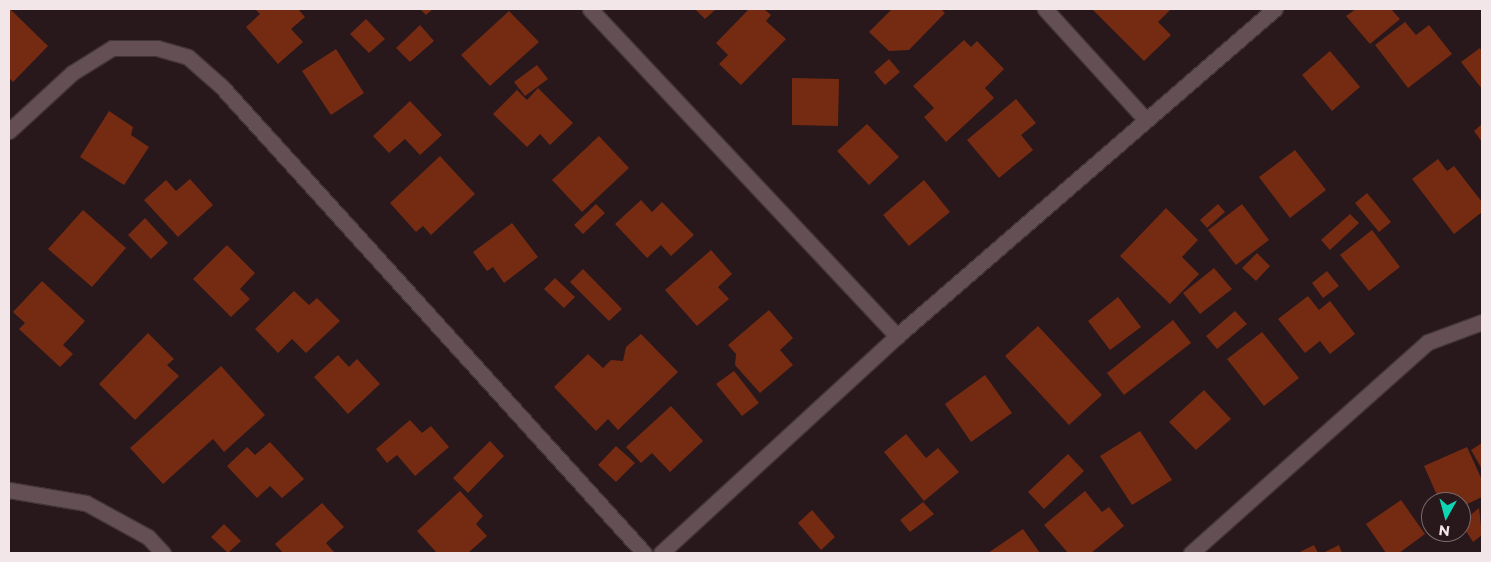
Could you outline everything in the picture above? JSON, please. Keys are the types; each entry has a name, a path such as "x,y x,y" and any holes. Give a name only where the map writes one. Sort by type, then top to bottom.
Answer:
{"street":[{"path":"590,9 897,336"},
{"path":"1045,9 1146,120"},
{"path":"661,553 897,336 1275,9"},
{"path":"9,131 72,74 112,48 157,48 188,57 221,86 644,553"},
{"path":"1191,553 1428,342 1482,322"},
{"path":"9,490 86,503 148,537 163,553"}],"building":[{"path":"10,9 48,46 13,82 9,78"},
{"path":"255,9 298,9 305,17 291,29 303,42 278,64 246,27 260,14"},
{"path":"420,9 433,9 426,15"},
{"path":"695,9 716,9 705,19"},
{"path":"749,9 764,9 771,15 766,21 786,39 741,85 719,64 728,55 716,43"},
{"path":"892,9 941,9 945,13 909,50 889,51 869,32"},
{"path":"1092,9 1171,9 1158,22 1171,35 1144,61"},
{"path":"1356,9 1391,9 1400,19 1370,44 1346,16"},
{"path":"509,11 539,42 490,86 461,55"},
{"path":"366,19 385,39 369,53 350,34"},
{"path":"1405,22 1416,35 1429,25 1452,54 1408,88 1375,45"},
{"path":"420,25 434,41 410,62 396,48"},
{"path":"964,40 971,47 977,41 1004,69 985,88 994,98 946,142 924,117 934,108 913,86"},
{"path":"1480,48 1482,52 1482,89 1461,62"},
{"path":"336,49 364,93 331,115 302,71"},
{"path":"1330,51 1360,87 1332,111 1302,75"},
{"path":"889,59 900,72 885,85 874,72"},
{"path":"537,65 548,79 525,96 514,82"},
{"path":"792,78 839,79 838,126 792,125"},
{"path":"538,88 573,123 550,145 540,134 527,147 493,114 517,90 527,100"},
{"path":"1016,99 1036,123 1021,135 1033,150 999,178 967,140"},
{"path":"410,101 442,135 420,155 405,139 389,153 373,136"},
{"path":"109,111 133,127 131,135 149,147 124,185 80,157"},
{"path":"867,124 899,157 869,185 837,151"},
{"path":"1482,124 1482,142 1474,131"},
{"path":"599,136 629,168 582,212 552,180"},
{"path":"1295,150 1326,190 1290,218 1259,177"},
{"path":"440,156 475,194 431,235 423,226 416,232 390,203"},
{"path":"1438,159 1447,171 1454,166 1482,202 1482,212 1454,234 1412,179"},
{"path":"190,179 213,205 178,237 144,200 166,180 176,191"},
{"path":"924,180 950,212 909,246 883,215"},
{"path":"1367,193 1391,222 1379,232 1355,203"},
{"path":"641,200 652,212 662,202 694,235 671,256 661,245 647,258 615,224"},
{"path":"596,204 605,213 583,234 574,225"},
{"path":"1218,204 1225,212 1207,228 1200,220"},
{"path":"1242,204 1269,240 1236,265 1208,230"},
{"path":"1166,208 1198,240 1182,257 1199,274 1170,304 1120,256"},
{"path":"83,210 126,248 92,287 48,249"},
{"path":"1350,214 1359,223 1330,250 1321,240"},
{"path":"145,218 168,243 151,259 128,235"},
{"path":"512,223 538,257 504,283 493,267 487,271 473,252"},
{"path":"1372,230 1400,267 1369,291 1340,255"},
{"path":"227,245 255,273 240,289 250,299 231,317 193,279"},
{"path":"711,250 732,274 718,287 729,299 697,326 665,290"},
{"path":"1257,253 1270,266 1256,281 1242,268"},
{"path":"1214,268 1232,289 1200,314 1183,293"},
{"path":"583,269 622,309 609,321 570,282"},
{"path":"1327,271 1339,286 1323,298 1312,283"},
{"path":"555,278 575,297 564,308 544,289"},
{"path":"42,281 85,321 63,345 73,354 60,367 19,329 25,323 13,312"},
{"path":"294,291 309,305 317,298 340,321 306,353 292,339 278,353 255,329"},
{"path":"1308,296 1319,310 1330,301 1355,334 1330,354 1320,341 1305,353 1278,319"},
{"path":"1118,297 1141,327 1110,350 1088,321"},
{"path":"769,310 793,338 780,350 793,365 760,393 735,365 736,354 728,345"},
{"path":"1235,311 1247,324 1217,349 1206,336"},
{"path":"1173,320 1191,343 1124,395 1107,373"},
{"path":"1038,326 1102,395 1069,425 1005,356"},
{"path":"1262,332 1299,378 1264,406 1227,359"},
{"path":"148,333 174,359 167,365 179,376 135,420 99,384"},
{"path":"641,334 678,372 618,430 608,419 596,431 554,387 588,354 603,368 611,360 623,361 626,347"},
{"path":"338,355 349,367 357,359 380,384 348,414 314,377"},
{"path":"221,366 265,415 224,452 213,439 163,484 130,448"},
{"path":"734,371 759,403 742,416 716,384"},
{"path":"985,375 1012,413 971,442 945,404"},
{"path":"1204,390 1231,419 1196,450 1169,422"},
{"path":"671,406 703,441 670,472 652,453 641,463 626,447"},
{"path":"410,420 422,433 431,426 449,447 415,476 397,455 387,463 376,449"},
{"path":"1140,431 1172,480 1132,505 1100,456"},
{"path":"906,434 926,458 938,448 959,472 924,501 884,452"},
{"path":"490,441 504,456 468,493 453,478"},
{"path":"270,442 304,479 282,498 270,486 257,498 227,466 247,447 255,455"},
{"path":"1482,443 1482,469 1471,450"},
{"path":"616,446 635,463 616,482 598,465"},
{"path":"1467,447 1482,480 1482,497 1471,502 1471,492 1436,492 1424,466"},
{"path":"1068,454 1084,471 1044,509 1028,492"},
{"path":"460,491 483,516 476,524 487,536 468,553 437,553 417,531"},
{"path":"1085,491 1102,512 1109,507 1124,526 1091,553 1068,553 1044,525"},
{"path":"1401,500 1421,528 1421,537 1399,553 1386,553 1366,524"},
{"path":"923,502 934,514 910,532 900,520"},
{"path":"322,503 344,527 326,543 334,552 283,553 275,544"},
{"path":"1479,508 1482,535 1473,542 1471,539 1471,515"},
{"path":"812,510 835,537 821,550 798,523"},
{"path":"224,524 241,541 228,553 211,537"},
{"path":"1023,529 1040,553 988,553"},
{"path":"1314,545 1318,553 1298,553"},
{"path":"1339,545 1342,553 1323,553"}]}
